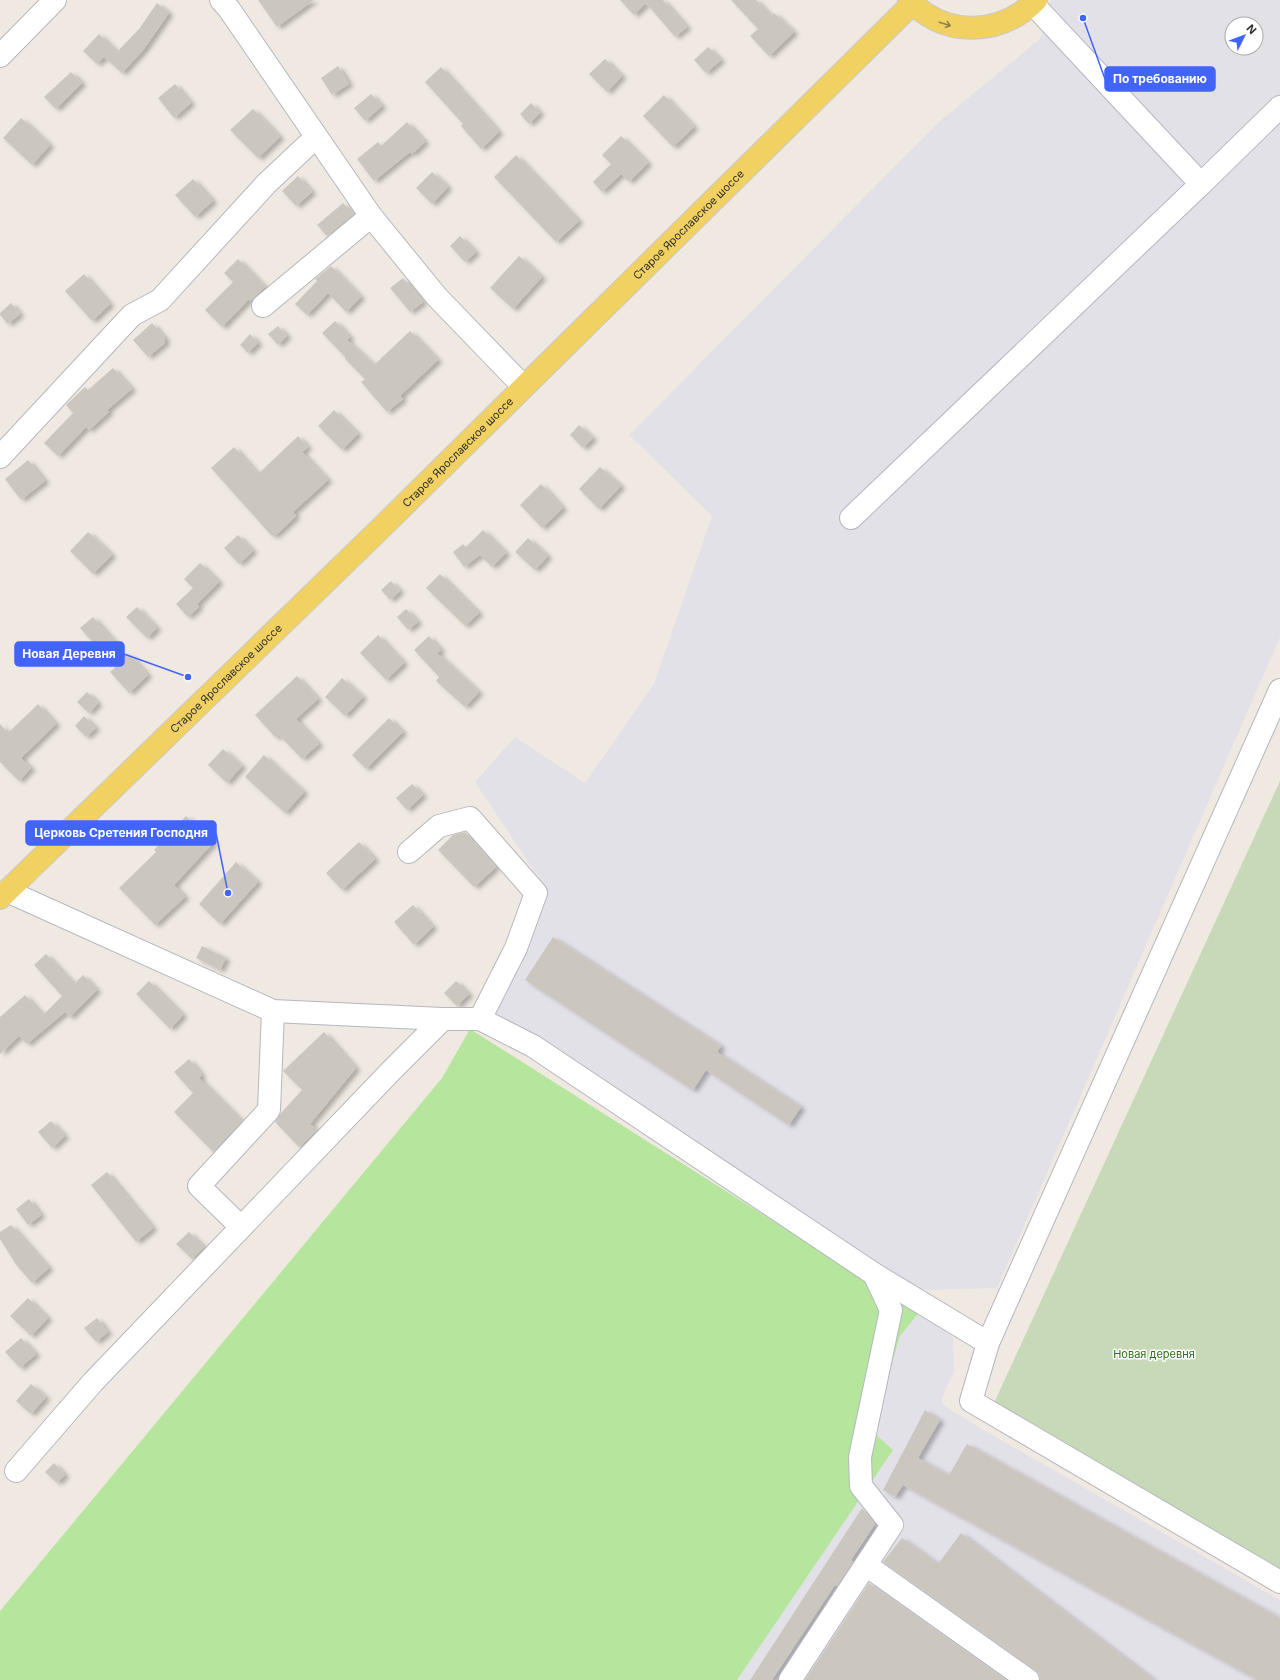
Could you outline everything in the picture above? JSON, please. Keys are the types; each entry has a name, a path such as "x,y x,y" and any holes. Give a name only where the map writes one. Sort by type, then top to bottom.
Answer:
{"main road":[{"name":"Старое Ярославское шоссе","path":"3,894 382,527 910,2 933,20 959,28 986,28 1011,20 1034,2"}],"street":[{"path":"0,56 56,0"},
{"path":"221,0 229,9 371,216 437,297 523,386"},
{"path":"1034,2 1201,184"},
{"path":"851,518 1280,107"},
{"path":"0,457 132,315 160,300 266,184 316,137"},
{"path":"263,306 371,216"},
{"path":"1280,690 988,1343 971,1401 1280,1582"},
{"path":"409,852 439,826 470,818 536,893 516,948 480,1019"},
{"path":"3,894 273,1011 443,1019 480,1019 533,1046 874,1274 988,1343"},
{"path":"241,1227 198,1186 269,1110 273,1011"},
{"path":"16,1471 93,1382 391,1071 443,1019"},
{"path":"790,1680 892,1525 861,1486 860,1457 891,1310 874,1274"},
{"path":"866,1565 1028,1680"}],"shaded area":[{"path":"1051,0 1280,0 1280,637 997,1288 920,1290 480,1003 539,878 475,782 515,737 585,783 654,684 712,516 629,435 940,121 1040,39"},
{"path":"922,1309 953,1337 954,1372 942,1397 943,1405 982,1429 1280,1600 1280,1680 737,1680 892,1450 872,1431 900,1336"}],"green space":[{"name":"Новая деревня","path":"1280,781 1280,1575 994,1403"},
{"path":"470,1029 863,1278 922,1309 900,1336 872,1431 893,1450 737,1680 0,1680 0,1611 442,1078"}],"building":[{"path":"258,0 314,0 277,27"},
{"path":"620,0 663,0 687,27 675,37 646,3 634,15"},
{"path":"731,0 756,0 771,16 774,13 794,32 769,56 750,36 758,29"},
{"path":"157,3 169,13 144,49 122,73 104,57 97,64 83,51 99,34 117,52 139,29"},
{"path":"708,47 721,60 706,73 694,60"},
{"path":"605,59 622,76 607,92 589,74"},
{"path":"338,66 349,84 332,95 321,78"},
{"path":"441,67 499,132 481,149 461,126 463,124 425,82"},
{"path":"71,72 82,83 56,109 44,97"},
{"path":"175,84 191,103 174,118 158,98"},
{"path":"371,94 382,106 365,121 354,108"},
{"path":"664,95 694,127 673,147 643,116"},
{"path":"531,103 540,113 529,124 520,114"},
{"path":"253,109 280,137 258,158 230,130"},
{"path":"21,118 50,145 32,165 3,138"},
{"path":"407,122 425,142 412,154 410,152 374,181 357,159 378,142 381,146"},
{"path":"621,136 648,163 629,182 621,174 602,192 593,182 611,164 602,155"},
{"path":"516,155 579,221 556,242 494,177"},
{"path":"432,172 448,187 432,204 416,188"},
{"path":"298,176 312,192 296,206 282,191"},
{"path":"193,179 213,201 195,217 175,195"},
{"path":"343,203 354,214 327,236 317,225"},
{"path":"460,236 476,252 465,262 450,246"},
{"path":"519,256 542,277 513,309 490,288"},
{"path":"238,259 265,287 250,301 249,299 222,327 205,310 233,282 224,273"},
{"path":"331,266 361,297 346,312 328,293 307,315 295,304 317,281 315,279"},
{"path":"84,274 110,304 92,321 65,291"},
{"path":"403,278 423,302 410,312 390,288"},
{"path":"11,303 20,314 8,324 0,313"},
{"path":"335,321 350,337 347,340 374,365 410,331 438,360 400,396 403,399 387,412 361,382 365,379 322,333"},
{"path":"152,323 165,338 165,343 148,357 133,340"},
{"path":"278,326 287,336 278,345 268,334"},
{"path":"250,334 258,343 248,353 240,345"},
{"path":"113,368 132,389 107,410 109,412 89,430 86,427 58,456 44,443 73,413 66,405 85,387 88,390"},
{"path":"334,410 358,434 342,450 318,426"},
{"path":"579,425 593,438 583,448 570,435"},
{"path":"298,436 308,447 302,452 328,480 293,512 296,516 276,535 271,535 211,468 234,447 258,474"},
{"path":"28,460 45,481 21,500 5,479"},
{"path":"600,467 621,486 599,509 579,489"},
{"path":"541,484 563,508 542,528 520,505"},
{"path":"483,530 506,553 492,567 480,555 464,567 453,552 463,544 466,547"},
{"path":"88,532 112,555 93,574 70,551"},
{"path":"238,535 253,551 239,564 224,548"},
{"path":"528,538 548,556 535,570 515,552"},
{"path":"200,563 219,582 197,604 199,607 188,617 176,604 193,588 184,579"},
{"path":"440,574 479,613 465,626 426,588"},
{"path":"391,581 400,591 390,600 381,590"},
{"path":"137,607 157,628 147,638 126,617"},
{"path":"406,609 418,622 408,630 397,617"},
{"path":"93,617 115,642 102,653 80,628"},
{"path":"378,635 404,663 386,680 360,653"},
{"path":"429,636 441,650 437,653 479,692 465,707 436,681 439,677 414,650"},
{"path":"124,653 128,657 130,655 148,675 129,693 110,672 115,668 113,665"},
{"path":"297,676 318,699 296,719 319,744 302,759 279,735 276,738 255,715"},
{"path":"342,678 363,697 345,716 325,697"},
{"path":"87,692 98,703 89,713 77,702"},
{"path":"38,704 56,724 21,758 31,768 19,781 0,762 0,724 8,733"},
{"path":"84,716 96,728 86,737 75,726"},
{"path":"389,718 403,732 366,769 352,755"},
{"path":"223,749 242,766 227,783 208,765"},
{"path":"264,755 304,792 285,813 245,777"},
{"path":"412,784 423,795 407,810 396,798"},
{"path":"186,816 214,842 174,885 185,897 155,925 119,888 156,852 154,850"},
{"path":"465,832 496,867 474,887 438,850 453,835"},
{"path":"359,842 375,859 342,890 326,873"},
{"path":"236,862 258,882 220,924 199,904"},
{"path":"413,905 433,927 414,945 394,922"},
{"path":"553,937 721,1046 717,1052 801,1107 789,1125 706,1070 693,1090 525,980"},
{"path":"202,946 226,958 220,970 196,958"},
{"path":"46,954 74,984 83,975 97,990 70,1017 65,1012 27,1044 19,1036 0,1054 0,1017 25,995 43,1015 62,996 34,965"},
{"path":"149,981 183,1015 170,1029 136,994"},
{"path":"456,981 469,994 457,1006 444,993"},
{"path":"324,1032 356,1068 310,1124 317,1130 299,1147 275,1122 280,1114 302,1090 283,1071"},
{"path":"189,1059 202,1075 199,1078 242,1121 213,1152 174,1112 193,1093 174,1072"},
{"path":"51,1121 65,1136 52,1148 38,1132"},
{"path":"107,1172 153,1228 136,1242 91,1185"},
{"path":"29,1199 41,1215 28,1225 16,1209"},
{"path":"11,1225 49,1268 32,1283 17,1266 0,1239 0,1232"},
{"path":"189,1232 204,1247 192,1259 176,1244"},
{"path":"28,1298 48,1318 31,1336 10,1316"},
{"path":"97,1318 108,1332 96,1342 84,1328"},
{"path":"21,1338 36,1354 20,1368 5,1352"},
{"path":"31,1384 46,1397 31,1414 16,1401"},
{"path":"925,1410 940,1420 918,1458 949,1475 967,1444 1280,1618 1280,1680 1258,1680 903,1485 895,1497 883,1490"},
{"path":"54,1463 65,1475 57,1483 45,1472"},
{"path":"862,1508 875,1524 851,1560 853,1562 837,1586 835,1585 772,1680 750,1680"},
{"path":"961,1533 1154,1680 1040,1680 1039,1674 1035,1670 883,1562 902,1538 938,1564"},
{"path":"869,1583 1006,1680 805,1680"}],"place":[{"name":"По требованию","path":"1083,18"},
{"name":"Новая Деревня","path":"188,677"},
{"name":"Церковь Сретения Господня","path":"228,893"}]}
